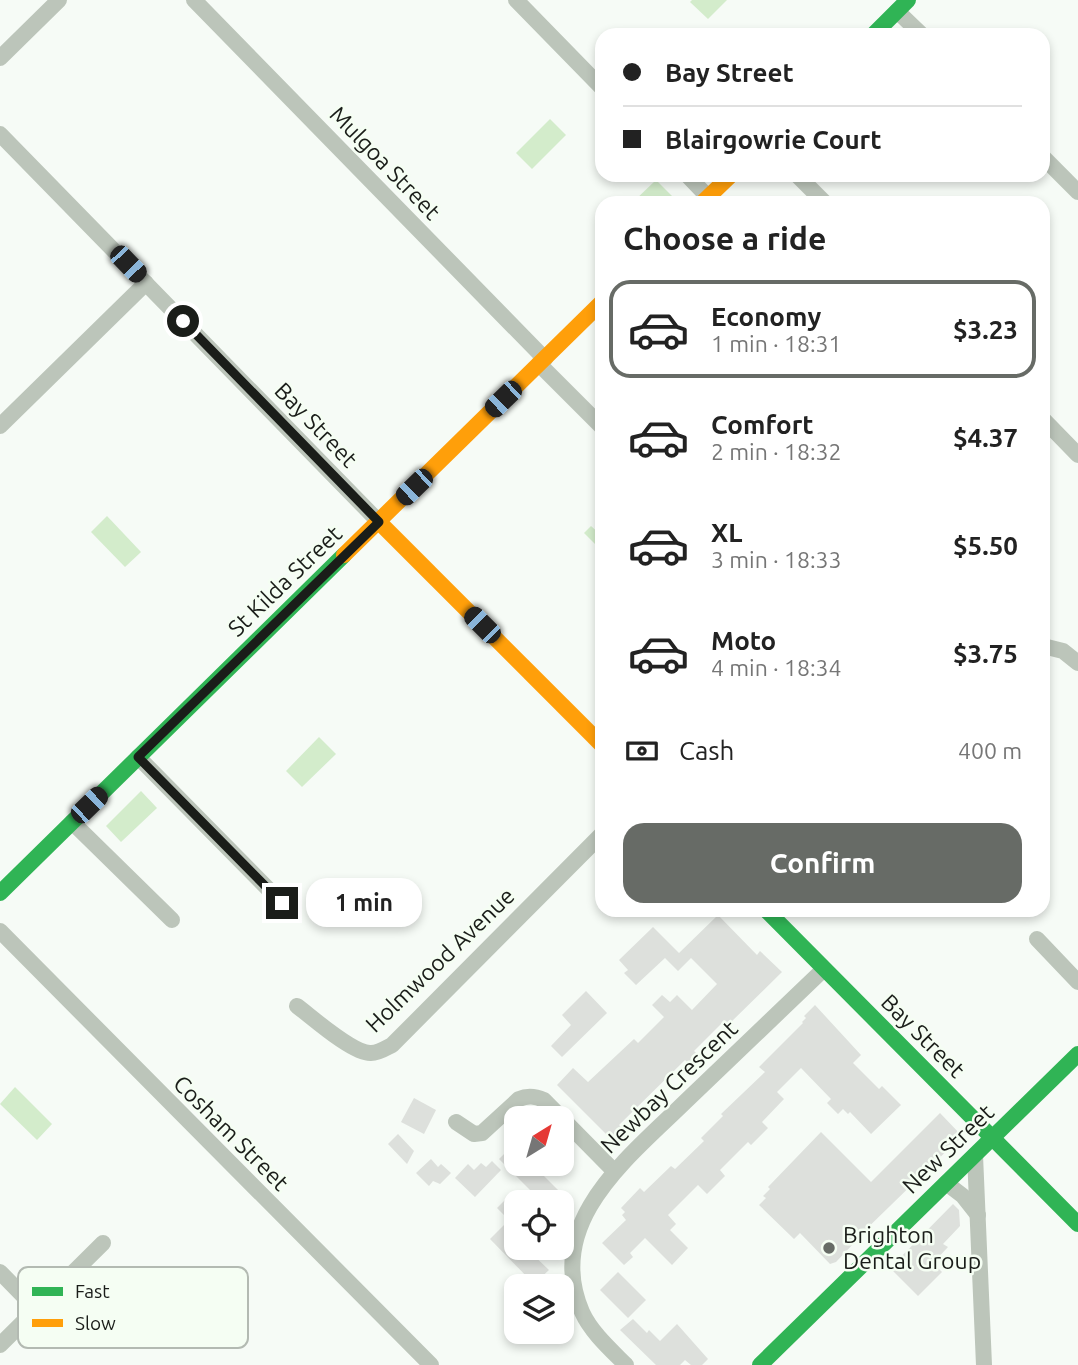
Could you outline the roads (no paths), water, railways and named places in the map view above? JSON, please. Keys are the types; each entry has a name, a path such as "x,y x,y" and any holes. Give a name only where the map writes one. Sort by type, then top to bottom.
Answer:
{"main road":[{"path":"880,28 903,5"},
{"path":"709,196 724,182"},
{"name":"St Kilda Street","path":"0,893 595,309"},
{"name":"Bay Street","path":"379,522 595,739"},
{"name":"Bay Street","path":"780,917 824,968 1078,1224"},
{"name":"New Street","path":"760,1365 1078,1054"}],"street":[{"path":"0,58 59,0"},
{"name":"Mulgoa Street","path":"194,0 595,419"},
{"path":"516,0 595,81"},
{"path":"903,5 918,28"},
{"name":"Bay Street","path":"0,134 379,522"},
{"path":"1050,164 1078,192"},
{"path":"804,182 818,196"},
{"path":"0,426 146,283"},
{"path":"1050,426 1078,455"},
{"path":"1050,648 1063,651 1078,663"},
{"path":"138,757 282,903"},
{"path":"72,822 172,920"},
{"name":"Holmwood Avenue","path":"297,1006 353,1047 370,1054 392,1045 595,841"},
{"name":"Cosham Street","path":"0,931 431,1365"},
{"path":"1037,939 1078,982"},
{"name":"Newbay Crescent","path":"626,1365 596,1334 582,1314 575,1291 573,1263 583,1216 614,1171 824,968"},
{"path":"456,1122 474,1134 482,1133 519,1099 536,1096 544,1100 614,1171"},
{"path":"975,1155 984,1365"},
{"path":"946,1183 963,1196 978,1215"},
{"path":"78,1267 103,1242"},
{"path":"0,1272 18,1290"},
{"path":"0,1345 18,1327"}],"place":[{"name":"Brighton Dental Group","path":"829,1248"}]}
